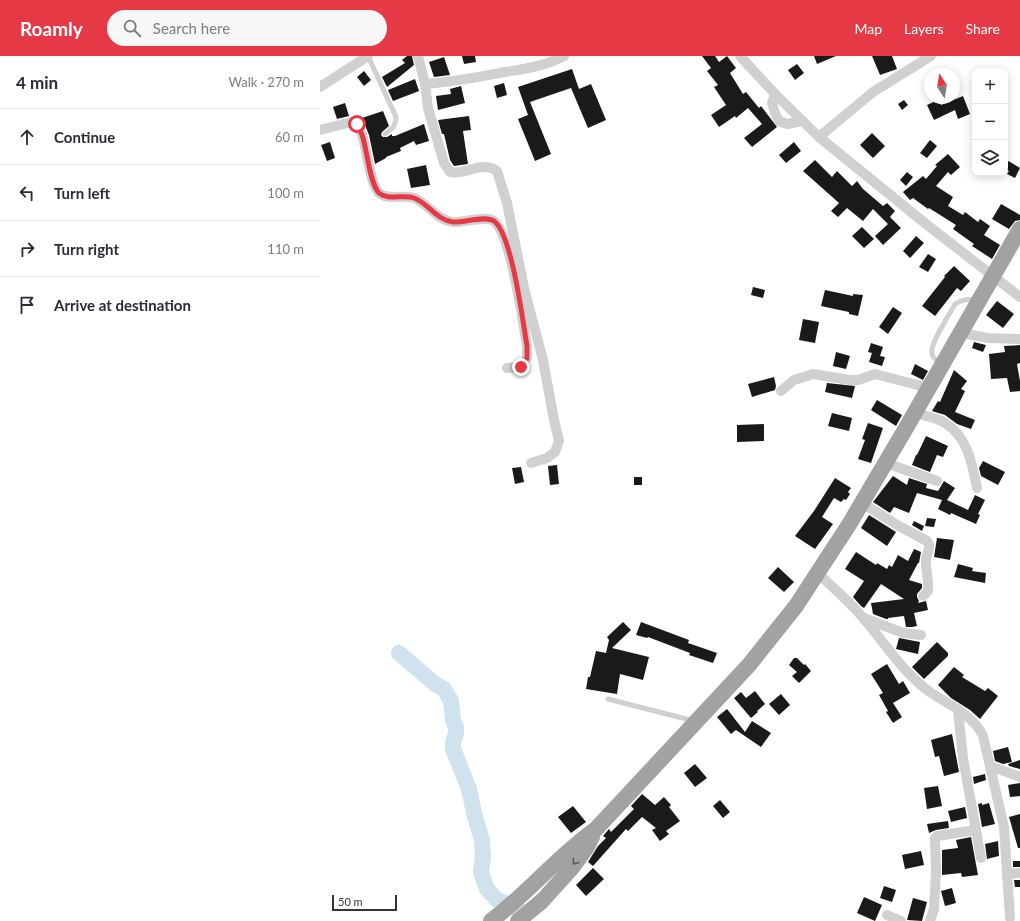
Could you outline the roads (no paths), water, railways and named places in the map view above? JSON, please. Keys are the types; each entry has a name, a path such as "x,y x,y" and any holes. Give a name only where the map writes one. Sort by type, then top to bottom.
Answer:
{"highway":[{"path":"492,920 518,900 581,840 596,829 749,665 796,606 886,463 1020,229"},
{"path":"522,917 542,901 571,869 587,847 596,829"}],"street":[{"path":"320,87 368,56"},
{"path":"418,56 425,84 428,108 444,163 450,172 455,174 479,167 492,168 497,171 505,196 524,288 543,360 559,441 555,452 547,458 531,463"},
{"path":"425,84 450,82 526,69 551,63 564,56"},
{"path":"740,56 775,94 819,137 1020,297"},
{"path":"819,137 873,92 930,56"},
{"path":"775,94 772,103 779,120 787,124 803,121"},
{"path":"320,130 352,122 357,124 362,136 372,176 379,192 382,194 392,197 406,196 416,199 437,215 451,222 467,222 482,218 494,221 498,226 506,241 527,346 527,358 521,367 507,368"},
{"path":"961,333 988,338 1020,339"},
{"path":"781,391 794,380 813,374 854,380 875,374 929,388"},
{"path":"915,413 944,422 953,429 963,441 969,454 977,488"},
{"path":"886,463 938,481"},
{"path":"862,503 930,544 926,561 928,591 923,596"},
{"path":"818,573 864,618 897,661 912,676 929,691 979,726 984,736 1004,827 1010,918"},
{"path":"864,618 903,633 921,635"},
{"path":"958,710 963,758 981,858"},
{"path":"990,766 1020,777"},
{"path":"930,921 934,909 936,871 935,838 937,836 976,830"},
{"path":"1007,874 1020,873"},
{"path":"887,915 901,921"}],"lane":[{"path":"368,56 396,117 396,123 386,134"},
{"path":"942,365 933,358 932,345 955,304 961,300 980,300"},
{"path":"608,699 697,721"}],"waterway":[{"path":"399,653 435,684 444,689 451,701 453,720 456,727 453,749 469,789 482,840 483,856 481,872 487,889 496,899 518,909 520,912"}]}
